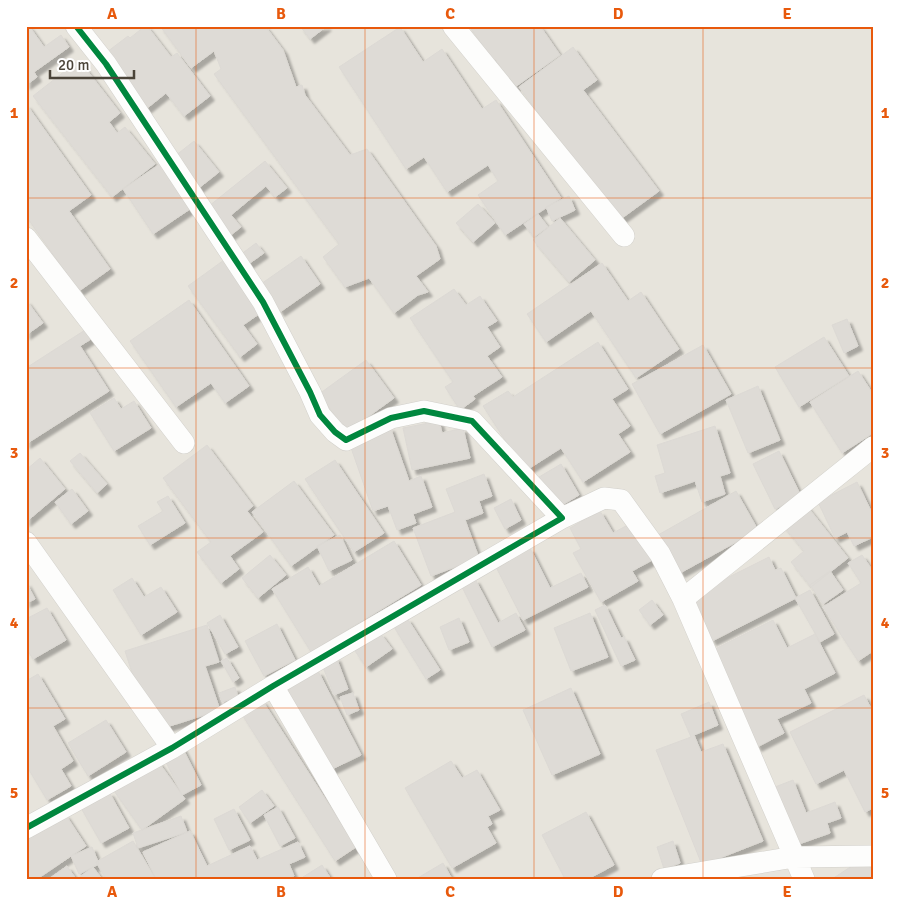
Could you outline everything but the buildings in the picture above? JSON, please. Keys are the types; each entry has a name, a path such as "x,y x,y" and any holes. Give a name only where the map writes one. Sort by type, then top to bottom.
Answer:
{"street":[{"path":"76,26 106,64 263,302 320,415 335,432 346,440 391,418 424,411 472,421 562,518"},
{"path":"454,26 624,236"},
{"path":"26,238 184,443"},
{"path":"684,599 873,447"},
{"path":"26,828 172,748 273,686 562,518 604,498 621,500 660,554 684,599 804,879"},
{"path":"26,542 172,748"},
{"path":"273,686 386,879"},
{"path":"662,879 794,857 873,856"}],"shaded area":[{"path":"26,26 873,26 873,879 26,879"}],"cycle path":[{"path":"26,828 172,748 273,686 562,518 472,421 424,411 391,418 346,440 335,432 320,415 263,302 106,64 76,26"}]}
